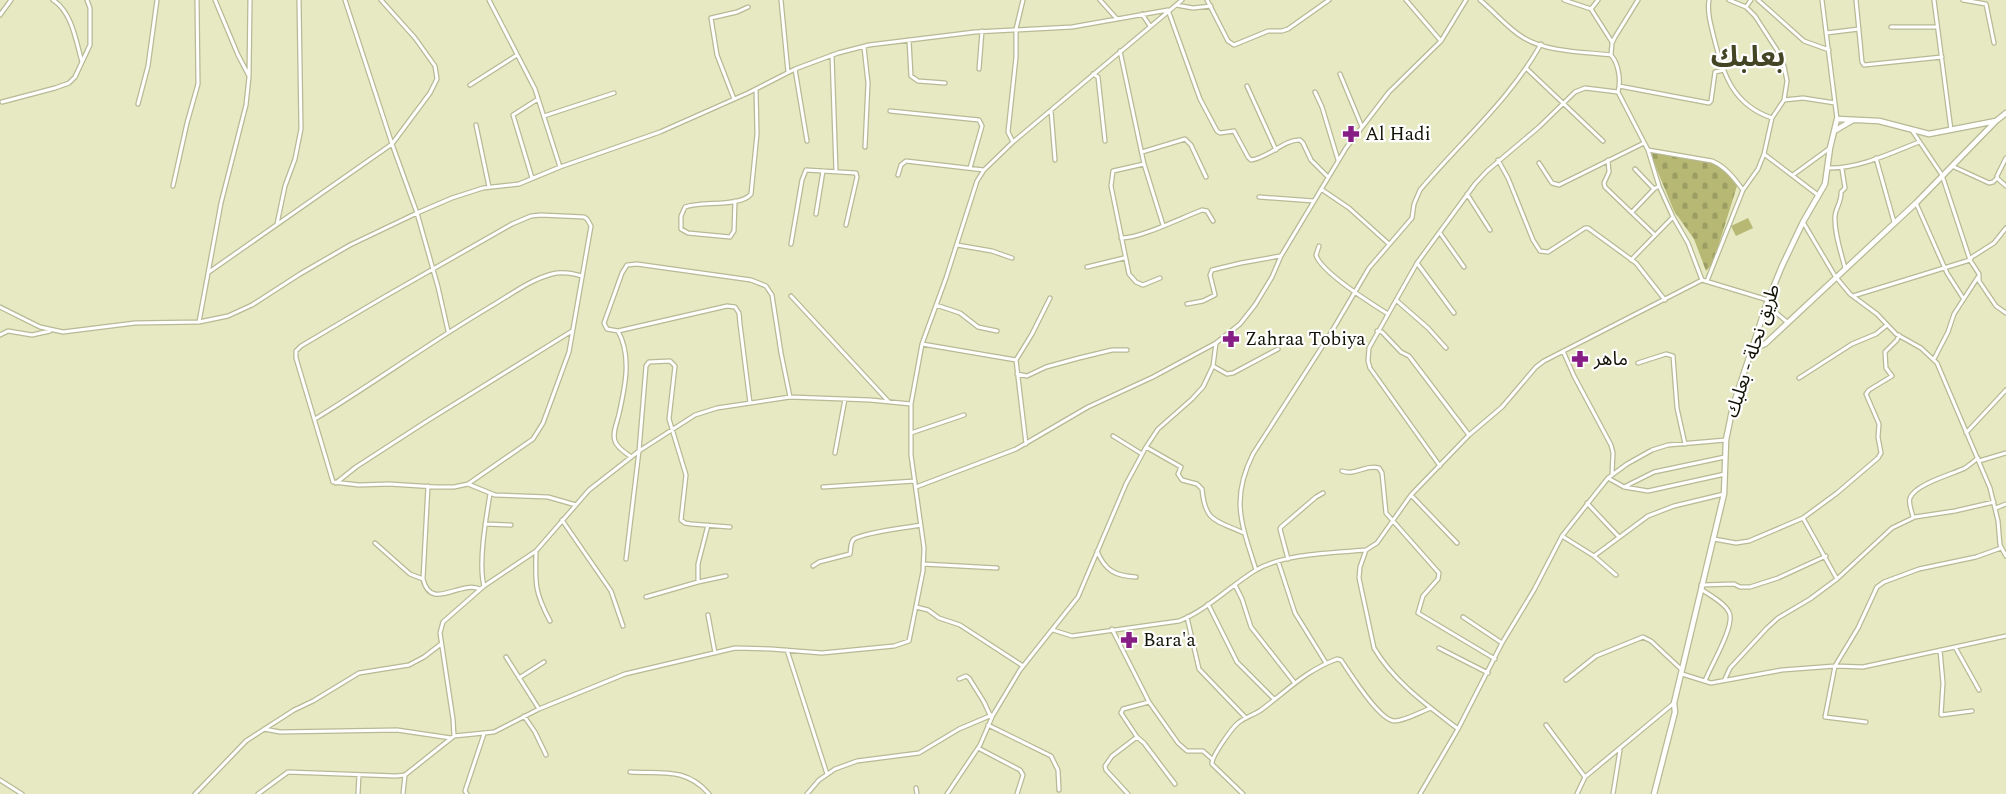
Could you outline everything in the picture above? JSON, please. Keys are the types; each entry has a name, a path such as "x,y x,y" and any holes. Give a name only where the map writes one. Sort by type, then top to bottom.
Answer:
{"street":[{"path":"0,15 11,0"},
{"path":"53,0 63,10 70,22 82,62"},
{"path":"2,102 66,84 75,77 89,50 90,8 87,0"},
{"path":"173,186 186,123 198,84 197,0"},
{"path":"215,0 249,77"},
{"path":"199,322 221,203 246,105 249,77 250,0"},
{"path":"277,224 285,186 295,159 301,129 300,0"},
{"path":"345,0 392,144 417,213 448,331"},
{"path":"209,272 392,144 437,82 438,74 432,60 381,0"},
{"path":"488,0 538,98 560,167"},
{"path":"781,0 788,72"},
{"path":"1013,142 1008,132 1016,57 1016,29 1023,0"},
{"path":"1100,0 1117,19"},
{"path":"264,729 280,732 397,730 453,737 484,734 494,732 539,709 624,674 735,648 827,652 904,644 909,639 924,564 924,548 911,433 911,404 922,344 957,245 977,181 984,170 1013,142 1182,0"},
{"path":"1207,0 1228,41 1235,45 1268,31 1288,29 1329,0"},
{"path":"1406,0 1441,41"},
{"path":"916,487 984,463 1026,444 1088,407 1153,377 1216,343 1240,324 1255,305 1272,277 1281,256 1338,160 1389,92 1441,41 1466,0"},
{"path":"1480,0 1528,41 1567,50 1611,55 1617,61 1618,92 1648,150 1659,186 1672,217 1688,243 1704,281 1768,303 1786,322"},
{"path":"1564,0 1591,9 1612,43"},
{"path":"1591,9 1598,0"},
{"path":"1611,55 1612,43 1638,0"},
{"path":"1709,0 1710,23 1719,62 1729,83 1741,99 1757,112 1772,118"},
{"path":"1053,630 1072,636 1179,621 1208,604 1256,570 1278,561 1366,550 1377,543 1411,495 1469,435 1502,407 1536,367 1563,351 1704,281 1743,190 1758,169 1764,154 1772,118 1784,100 1787,82 1782,58 1755,16 1746,7 1729,0"},
{"path":"1746,7 1751,0"},
{"path":"1758,0 1804,41 1829,50"},
{"path":"1822,0 1837,119 1879,121 1929,134 1996,121"},
{"path":"1856,0 1862,62 1864,65 1942,57"},
{"path":"1934,0 1952,130"},
{"path":"1963,0 1986,4 1994,43"},
{"path":"138,104 150,57 156,1"},
{"path":"1176,5 1193,8 1210,6"},
{"path":"734,99 717,56 711,18 737,12 748,7"},
{"path":"0,335 8,331 32,335 51,331 80,331 159,321 199,322 228,316 252,305 350,245 452,198 489,186 515,185 660,132 756,89 788,72 832,55 864,46 982,31 1043,30 1072,27 1168,10"},
{"path":"1168,10 1200,99 1216,129 1220,133 1234,131 1250,159 1259,158 1294,140 1300,140 1311,160 1328,177"},
{"path":"1142,14 1150,26"},
{"path":"1891,27 1937,26"},
{"path":"1826,33 1859,29"},
{"path":"979,69 982,31"},
{"path":"909,40 911,76 918,81 945,83"},
{"path":"1256,570 1244,532 1240,502 1242,481 1247,466 1369,268 1412,218 1414,204 1420,190 1502,101 1527,69 1541,44"},
{"path":"864,46 868,83 865,147"},
{"path":"1120,51 1144,164 1163,225"},
{"path":"832,55 836,171"},
{"path":"470,84 517,56"},
{"path":"796,69 807,141"},
{"path":"1527,69 1603,141"},
{"path":"1619,86 1708,103 1711,101 1715,72 1724,70"},
{"path":"1093,74 1098,77 1105,141"},
{"path":"1340,74 1362,127"},
{"path":"1246,86 1276,150"},
{"path":"1440,466 1370,368 1368,361 1369,348 1418,263 1467,194 1498,160 1528,137 1575,92 1582,88 1618,92"},
{"path":"735,201 734,231 730,237 688,233 681,229 681,216 686,207 735,201 748,198 752,192 757,134 756,89"},
{"path":"1315,92 1324,112 1338,160"},
{"path":"544,116 614,93"},
{"path":"532,178 513,114 538,98"},
{"path":"1784,100 1803,98 1835,103"},
{"path":"1051,109 1054,160"},
{"path":"890,110 979,120 982,126 970,168"},
{"path":"1753,349 1764,344 1916,203 2006,113"},
{"name":"طريق نحلة - بعلبك","path":"1654,794 1724,494 1726,440 1738,386 1753,349 1768,303 1803,222 1825,184 1830,148 1837,119"},
{"path":"1834,131 1853,120"},
{"path":"476,125 489,186"},
{"path":"1912,129 1942,175 1970,260 1979,274 1979,281 1996,306 2005,311"},
{"path":"1142,152 1185,139 1191,145 1206,177"},
{"path":"1828,168 1842,169 1919,142"},
{"path":"1539,163 1551,181 1557,185 1644,143"},
{"path":"1793,175 1830,148"},
{"path":"1648,150 1720,164 1725,167 1743,190"},
{"path":"1764,154 1818,195"},
{"path":"1876,158 1894,222"},
{"path":"1952,166 1989,183 1997,178 2006,158"},
{"path":"1498,160 1508,178 1533,240 1540,251 1548,252 1586,227 1636,263 1665,300"},
{"path":"1608,160 1609,172 1604,186 1655,235"},
{"path":"898,175 901,165 906,161 984,170"},
{"path":"1144,164 1115,170 1111,173 1111,186 1124,258 1129,274 1138,284 1143,286 1160,278"},
{"path":"1635,169 1654,189"},
{"path":"1842,169 1845,188 1841,192 1842,198 1835,215 1837,235 1845,268"},
{"path":"791,244 803,174 806,170 854,172 857,178 846,225"},
{"path":"816,214 823,171"},
{"path":"1997,178 2006,186"},
{"path":"1632,212 1659,186"},
{"path":"1322,189 1349,208 1389,244"},
{"path":"1467,194 1490,230"},
{"path":"1259,197 1314,201"},
{"path":"1916,203 1945,268 1963,298"},
{"path":"1121,238 1130,237 1202,210 1207,211 1213,222"},
{"path":"541,215 584,217 589,221 590,232 573,331 563,371 537,435 468,484 454,487 333,482 296,358 296,351 332,327 433,269 512,224 541,215"},
{"path":"1631,260 1672,217"},
{"path":"1803,222 1836,276 1853,297 1877,314 1899,335 1934,359 1978,459 1994,502 2002,548 2006,556"},
{"path":"1853,297 1970,260 1994,243 2006,228"},
{"path":"1440,232 1464,267"},
{"path":"957,245 992,251 1012,258"},
{"path":"1319,246 1316,253 1318,262 1355,292 1388,314"},
{"path":"1187,304 1203,301 1215,295 1210,275 1212,270 1281,256"},
{"path":"1087,267 1124,258"},
{"path":"1418,263 1454,313"},
{"path":"750,403 740,324 735,307 727,306 618,331 607,329 604,323 622,273 627,265 637,264 751,280 769,289 772,295 790,396"},
{"path":"314,419 372,384 448,331 540,278 560,272 582,276"},
{"path":"1934,359 1963,298 1979,274"},
{"path":"791,296 889,402"},
{"path":"1026,444 1016,360 1032,334 1050,298"},
{"path":"1396,300 1428,328 1446,348"},
{"path":"936,305 960,313 978,327 997,331"},
{"path":"0,307 24,320 51,331"},
{"path":"1799,378 1852,344 1876,334 1887,325"},
{"path":"336,483 356,467 427,421 573,331"},
{"path":"618,331 623,343 627,369 622,403 614,434 618,446 631,457"},
{"path":"1378,331 1382,332 1401,352 1408,356 1469,435"},
{"path":"1714,539 1736,543 1749,541 1803,518 1837,493 1880,456 1879,424 1866,394 1869,390 1892,376 1886,368 1885,352 1897,340 1899,335"},
{"path":"947,794 978,748 991,715 1023,666 1078,597 1126,484 1142,454 1158,429 1203,387 1213,366 1216,343"},
{"path":"922,344 1016,360"},
{"path":"1213,366 1227,374 1233,374 1278,349"},
{"path":"1017,374 1027,376 1046,367 1112,350 1127,350"},
{"path":"1563,351 1574,376 1611,445 1613,453 1612,474"},
{"path":"1638,363 1666,354 1673,356 1677,408 1685,444"},
{"path":"626,558 639,451 646,366 649,362 670,361 674,364 669,419 686,475 681,520 685,523 730,527"},
{"path":"1966,433 2006,390"},
{"path":"453,737 453,719 440,633 443,622 480,589 536,551 589,490 639,451 706,411 790,396 911,404"},
{"path":"835,452 845,399"},
{"path":"911,433 964,415"},
{"path":"1113,436 1142,454"},
{"path":"1420,794 1458,729 1502,643 1534,590 1562,536 1608,478 1627,464 1652,450 1668,445 1726,440"},
{"path":"1146,447 1181,467 1178,474 1182,480 1196,484 1202,489 1202,502 1210,516 1244,532"},
{"path":"1913,517 1909,499 1914,493 1939,477 1965,468 1978,459 2006,453"},
{"path":"1624,487 1654,472 1725,457"},
{"path":"1342,471 1352,473 1369,467 1379,468 1382,473 1386,513 1440,575 1423,596 1418,613 1495,659"},
{"path":"1608,478 1624,487 1648,491 1726,474"},
{"path":"823,487 915,481"},
{"path":"468,484 490,494 548,498 576,505"},
{"path":"428,486 422,579 425,587 429,592 436,595 470,586 480,589"},
{"path":"1288,559 1281,527 1323,493"},
{"path":"484,586 482,570 485,524 490,494"},
{"path":"1594,556 1637,523 1662,510 1724,494"},
{"path":"1411,495 1457,543"},
{"path":"1725,679 1730,668 1778,618 1810,599 1837,579 1892,528 1913,517 1955,511 1994,502"},
{"path":"1587,503 1620,537"},
{"path":"1996,508 2006,504"},
{"path":"1803,518 1826,556 1837,579"},
{"path":"562,520 611,591 623,626"},
{"path":"485,524 511,525"},
{"path":"698,582 698,564 708,525"},
{"path":"813,566 819,562 850,554 852,542 856,539 878,532 920,525"},
{"path":"1562,536 1594,556 1616,575"},
{"path":"375,543 410,574 422,579"},
{"path":"1866,722 1825,717 1835,666 1858,628 1874,592 1884,582 1919,569 1976,557 2002,548"},
{"path":"1366,550 1360,567 1359,578 1374,648 1384,664 1415,696 1458,729"},
{"path":"536,551 536,591 538,599 550,621"},
{"path":"1097,551 1102,560 1115,574 1136,577"},
{"path":"1701,587 1734,584 1740,587 1750,587 1778,578 1826,556"},
{"path":"1278,561 1295,613 1326,663"},
{"path":"924,564 997,568"},
{"path":"646,597 726,576"},
{"path":"1235,585 1242,599 1251,627 1294,682"},
{"path":"1701,587 1727,609 1730,618 1719,652 1705,681"},
{"path":"1208,604 1237,662 1274,699"},
{"path":"916,607 928,610 936,617 960,625 1023,666"},
{"path":"708,615 715,653"},
{"path":"1188,617 1199,669 1246,718"},
{"path":"1463,617 1502,643"},
{"path":"1112,630 1149,702 1181,747 1191,752 1201,750 1212,759"},
{"path":"1566,680 1596,656 1643,637 1651,641 1682,672 1711,683 1782,670 1835,666 1862,667 2006,636"},
{"path":"195,794 236,750 264,729 359,673 409,665 424,657 441,644"},
{"path":"1955,647 1979,690"},
{"path":"1439,648 1488,673"},
{"path":"787,650 827,774"},
{"path":"1940,650 1943,683 1941,715 1972,711"},
{"path":"506,657 539,709"},
{"path":"1242,794 1212,764 1212,759 1236,724 1259,711 1294,682 1326,663 1337,659 1341,660 1376,707 1390,720 1397,720 1431,708"},
{"path":"519,678 544,662"},
{"path":"959,679 968,676 991,715"},
{"path":"1149,702 1122,710 1127,723 1137,737 1144,743 1175,784"},
{"path":"1577,794 1585,777 1674,703"},
{"path":"807,794 827,774 857,762 919,753 952,733 991,715"},
{"path":"524,716 535,732 546,755"},
{"path":"988,725 1051,756 1058,770 1059,790"},
{"path":"1546,725 1585,777"},
{"path":"466,793 484,734"},
{"path":"258,794 288,772 404,775 453,737"},
{"path":"1128,794 1106,770 1105,766 1112,756 1137,737"},
{"path":"978,748 1020,770 1023,775 1017,794"},
{"path":"1613,794 1620,749"},
{"path":"630,772 687,776 696,780 709,794"},
{"path":"358,794 359,775"},
{"path":"403,794 404,775"},
{"path":"0,780 22,794"},
{"path":"916,788 917,794"}],"green space":[{"path":"1656,151 1718,163 1737,186 1713,263 1706,271 1694,239 1674,211 1650,153"},
{"path":"1748,218 1753,228 1736,236 1731,226"}],"place":[{"name":"Al Hadi","path":"1351,134"},
{"name":"Zahraa Tobiya","path":"1231,339"},
{"name":"ماهر","path":"1580,359"},
{"name":"Bara'a","path":"1129,640"}],"district":[{"name":"بعلبك","path":"1748,57"}]}
